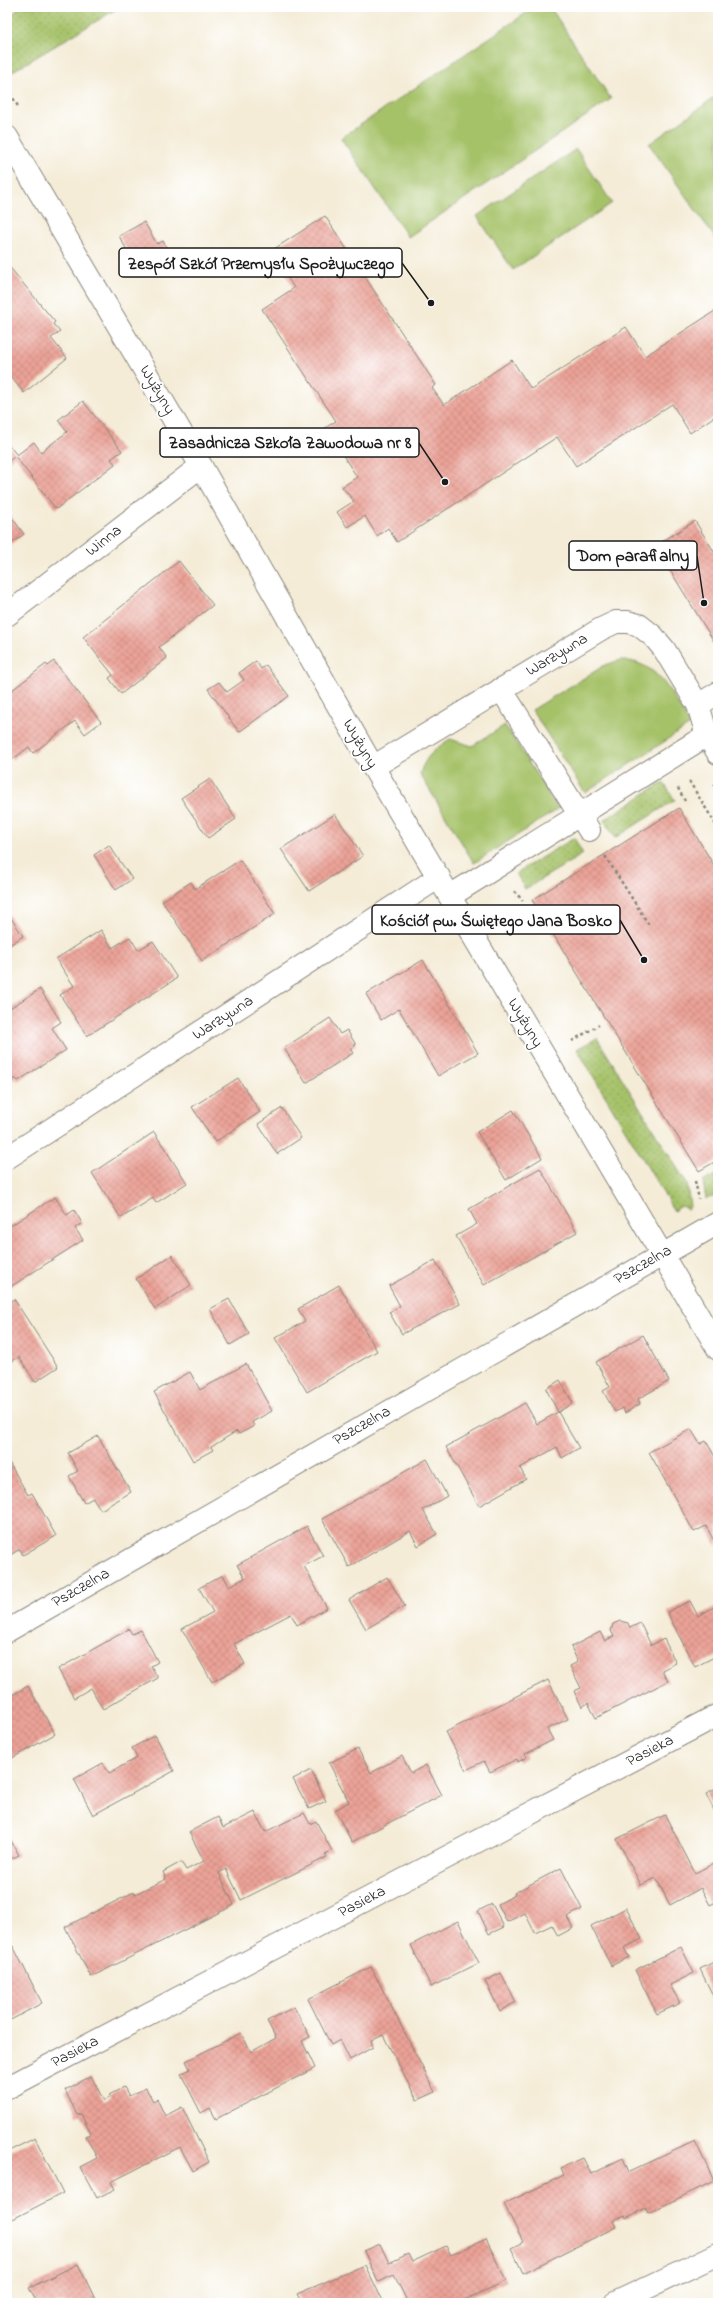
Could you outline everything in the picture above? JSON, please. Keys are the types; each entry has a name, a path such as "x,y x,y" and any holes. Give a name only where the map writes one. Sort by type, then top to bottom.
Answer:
{"street":[{"name":"Wyżyny","path":"7,137 201,466 373,766 718,1348"},
{"name":"Winna","path":"7,615 201,466"},
{"name":"Warzywna","path":"373,766 601,629 616,622 628,622 640,625 660,644 698,705 713,744"},
{"path":"501,689 584,823"},
{"path":"698,705 718,693"},
{"path":"450,896 584,823 667,761 713,744"},
{"name":"Warzywna","path":"7,1158 439,877"},
{"name":"Pszczelna","path":"7,1631 718,1223"},
{"name":"Pasieka","path":"7,2088 718,1715"},
{"path":"615,2303 718,2254"}],"path":[{"path":"7,13 14,7"},
{"path":"667,761 682,769 718,828"},
{"path":"604,854 649,924"},
{"path":"572,1041 599,1025"},
{"path":"695,1181 700,1203"}],"green space":[{"path":"20,7 120,7 8,74 7,19"},
{"path":"535,7 550,7 611,99 408,237 341,138"},
{"path":"718,95 718,242 649,144"},
{"path":"576,149 612,203 513,270 477,216"},
{"path":"621,660 635,662 656,674 671,692 690,725 585,793 532,710 605,665"},
{"path":"505,725 558,809 474,863 420,774 428,757 450,739 472,746"},
{"path":"663,782 675,800 615,838 604,820"},
{"path":"574,838 583,854 525,889 516,873"},
{"path":"597,1038 687,1184 690,1207 687,1209 681,1206 674,1211 577,1049"},
{"path":"718,1173 718,1195 706,1199 703,1182"}],"building":[{"path":"325,216 436,385 432,388 444,405 512,360 531,389 626,327 645,356 718,309 718,414 690,433 672,404 576,466 557,437 397,542 388,528 377,536 365,516 347,527 337,512 354,501 342,487 357,477 325,428 336,421 262,309 294,288 271,251"},
{"path":"144,222 157,244 163,241 171,257 141,275 119,236"},
{"path":"7,264 55,322 53,324 60,332 51,338 67,358 24,393 7,372"},
{"path":"83,401 122,451 111,459 115,464 56,509 15,456 7,463 7,443 17,455 34,442 41,452 67,432 58,420"},
{"path":"7,511 24,534 7,547"},
{"path":"695,521 718,558 718,648 655,546"},
{"path":"179,561 213,605 159,647 167,658 121,694 109,678 113,675 83,637"},
{"path":"54,661 101,722 85,734 75,721 33,753 29,747 12,760 7,753 9,721 7,694 46,664 48,666"},
{"path":"256,661 261,669 266,665 289,696 239,732 208,689 219,682 227,692 244,680 239,673"},
{"path":"210,779 236,819 208,838 181,798"},
{"path":"679,808 718,872 718,1160 699,1171 532,900"},
{"path":"335,814 363,856 309,891 281,849"},
{"path":"109,845 132,879 116,890 94,855"},
{"path":"240,860 275,914 202,961 162,901 191,882 195,889"},
{"path":"7,912 23,936 7,947"},
{"path":"101,930 112,948 130,937 138,950 153,941 177,978 87,1036 60,995 74,986 56,959"},
{"path":"423,960 478,1053 438,1076 399,1009 381,1020 366,994"},
{"path":"40,989 61,1022 52,1028 66,1050 18,1081 15,1078 7,1084 7,1010"},
{"path":"330,1018 340,1034 347,1030 356,1045 350,1049 353,1053 306,1083 284,1048"},
{"path":"238,1078 260,1112 215,1142 192,1107"},
{"path":"282,1108 301,1138 277,1154 258,1124"},
{"path":"513,1110 542,1158 506,1180 477,1132"},
{"path":"154,1132 187,1183 156,1203 153,1198 121,1218 92,1173"},
{"path":"540,1168 577,1232 484,1285 456,1236 477,1224 469,1209"},
{"path":"55,1197 67,1215 74,1210 82,1223 75,1228 83,1240 7,1289 7,1228"},
{"path":"172,1255 191,1285 155,1309 136,1279"},
{"path":"435,1260 460,1304 402,1334 389,1312 400,1306 389,1286"},
{"path":"339,1285 377,1351 307,1392 275,1338 305,1321 298,1309"},
{"path":"14,1299 58,1367 35,1382 19,1357 7,1364 7,1303"},
{"path":"229,1299 249,1334 230,1345 210,1309"},
{"path":"643,1335 669,1381 638,1399 640,1404 625,1413 622,1408 615,1412 603,1391 610,1387 596,1362"},
{"path":"246,1364 272,1411 252,1422 254,1426 239,1434 237,1431 211,1447 213,1450 193,1461 154,1392 190,1372 200,1390"},
{"path":"560,1380 573,1403 558,1412 546,1389"},
{"path":"525,1403 537,1424 558,1412 579,1448 562,1458 557,1447 520,1468 526,1479 479,1506 446,1447"},
{"path":"691,1429 700,1444 706,1441 718,1462 718,1548 706,1526 694,1532 649,1452"},
{"path":"98,1436 131,1492 101,1510 93,1498 84,1503 69,1476 78,1471 68,1453"},
{"path":"7,1459 28,1495 32,1493 56,1536 23,1555 20,1549 7,1557"},
{"path":"427,1459 447,1496 423,1510 437,1534 418,1546 410,1531 349,1567 322,1519"},
{"path":"307,1526 323,1556 304,1566 327,1608 297,1625 291,1614 234,1644 245,1664 212,1682 182,1629 213,1612 199,1588 223,1575 229,1586 245,1578 237,1565"},
{"path":"387,1577 405,1606 366,1629 349,1600"},
{"path":"690,1601 698,1616 718,1605 718,1655 695,1667 667,1612"},
{"path":"620,1621 628,1623 630,1628 640,1623 651,1645 664,1639 676,1663 662,1670 668,1681 596,1718 588,1703 582,1707 574,1691 581,1688 570,1666 578,1662 571,1647 600,1632 605,1641 614,1636 611,1631 613,1624"},
{"path":"129,1629 132,1634 141,1630 158,1662 151,1666 158,1678 103,1709 91,1688 74,1698 58,1669"},
{"path":"548,1680 568,1719 547,1729 553,1740 525,1754 527,1757 518,1762 517,1759 490,1772 484,1761 466,1770 446,1732"},
{"path":"28,1686 55,1734 7,1761 7,1698"},
{"path":"155,1735 174,1771 93,1815 74,1779 103,1763 109,1773 137,1758 132,1748"},
{"path":"358,1749 371,1773 402,1756 411,1773 426,1765 442,1795 352,1842 335,1810 349,1802 329,1763"},
{"path":"311,1770 326,1801 309,1809 293,1779"},
{"path":"718,1788 718,1818 706,1794"},
{"path":"255,1812 265,1832 304,1813 310,1824 316,1821 332,1851 325,1854 327,1857 241,1900 226,1869 219,1873 234,1905 91,1977 65,1927 134,1892 135,1894 166,1879 163,1872 181,1862 186,1870 204,1861 189,1832 218,1817 223,1828"},
{"path":"665,1815 695,1873 718,1861 718,1901 710,1905 701,1888 670,1905 656,1878 641,1885 617,1839"},
{"path":"7,1834 19,1855 7,1861"},
{"path":"561,1868 582,1909 567,1917 573,1928 558,1936 552,1925 535,1933 525,1913 507,1922 498,1904 515,1895 514,1893"},
{"path":"492,1904 504,1927 489,1934 478,1911"},
{"path":"626,1908 642,1939 624,1948 629,1957 611,1966 591,1926"},
{"path":"458,1921 479,1963 431,1987 411,1945"},
{"path":"13,1946 42,2003 7,2022 7,1949"},
{"path":"681,1947 694,1973 670,1985 680,2003 657,2014 635,1970"},
{"path":"718,1960 718,2006 700,1969"},
{"path":"371,1967 435,2092 417,2100 383,2035 371,2041 373,2047 350,2060 340,2040 331,2045 308,1999"},
{"path":"501,1973 516,2002 500,2011 485,1981"},
{"path":"294,2007 310,2037 302,2041 315,2068 216,2119 210,2108 201,2113 181,2074 190,2069 186,2061 241,2033 251,2052 276,2038 267,2021"},
{"path":"91,2076 104,2101 111,2097 109,2095 124,2087 129,2096 146,2088 153,2101 157,2099 165,2116 182,2107 209,2162 193,2171 180,2147 111,2182 115,2189 97,2198 80,2167 97,2158 86,2136 91,2134 81,2114 77,2115 65,2090"},
{"path":"35,2138 63,2193 7,2222 7,2154 10,2153 9,2151"},
{"path":"695,2141 714,2181 648,2213 646,2208 626,2218 625,2216 613,2221 616,2227 523,2273 511,2248 523,2242 504,2204 564,2175 561,2168 583,2158 591,2174 623,2158 629,2172"},
{"path":"486,2239 506,2281 458,2303 408,2303 394,2275 378,2282 364,2251 380,2244 389,2263 408,2254 412,2262 446,2246 451,2255"},
{"path":"78,2264 97,2303 37,2303 29,2288"},
{"path":"365,2265 383,2303 302,2303 297,2294"}],"place":[{"name":"Zespół Szkół Przemysłu Spożywczego","path":"431,303"},
{"name":"Zasadnicza Szkoła Zawodowa nr 8","path":"445,482"},
{"name":"Dom parafialny","path":"704,603"},
{"name":"Kościół pw. Świętego Jana Bosko","path":"644,960"}]}
